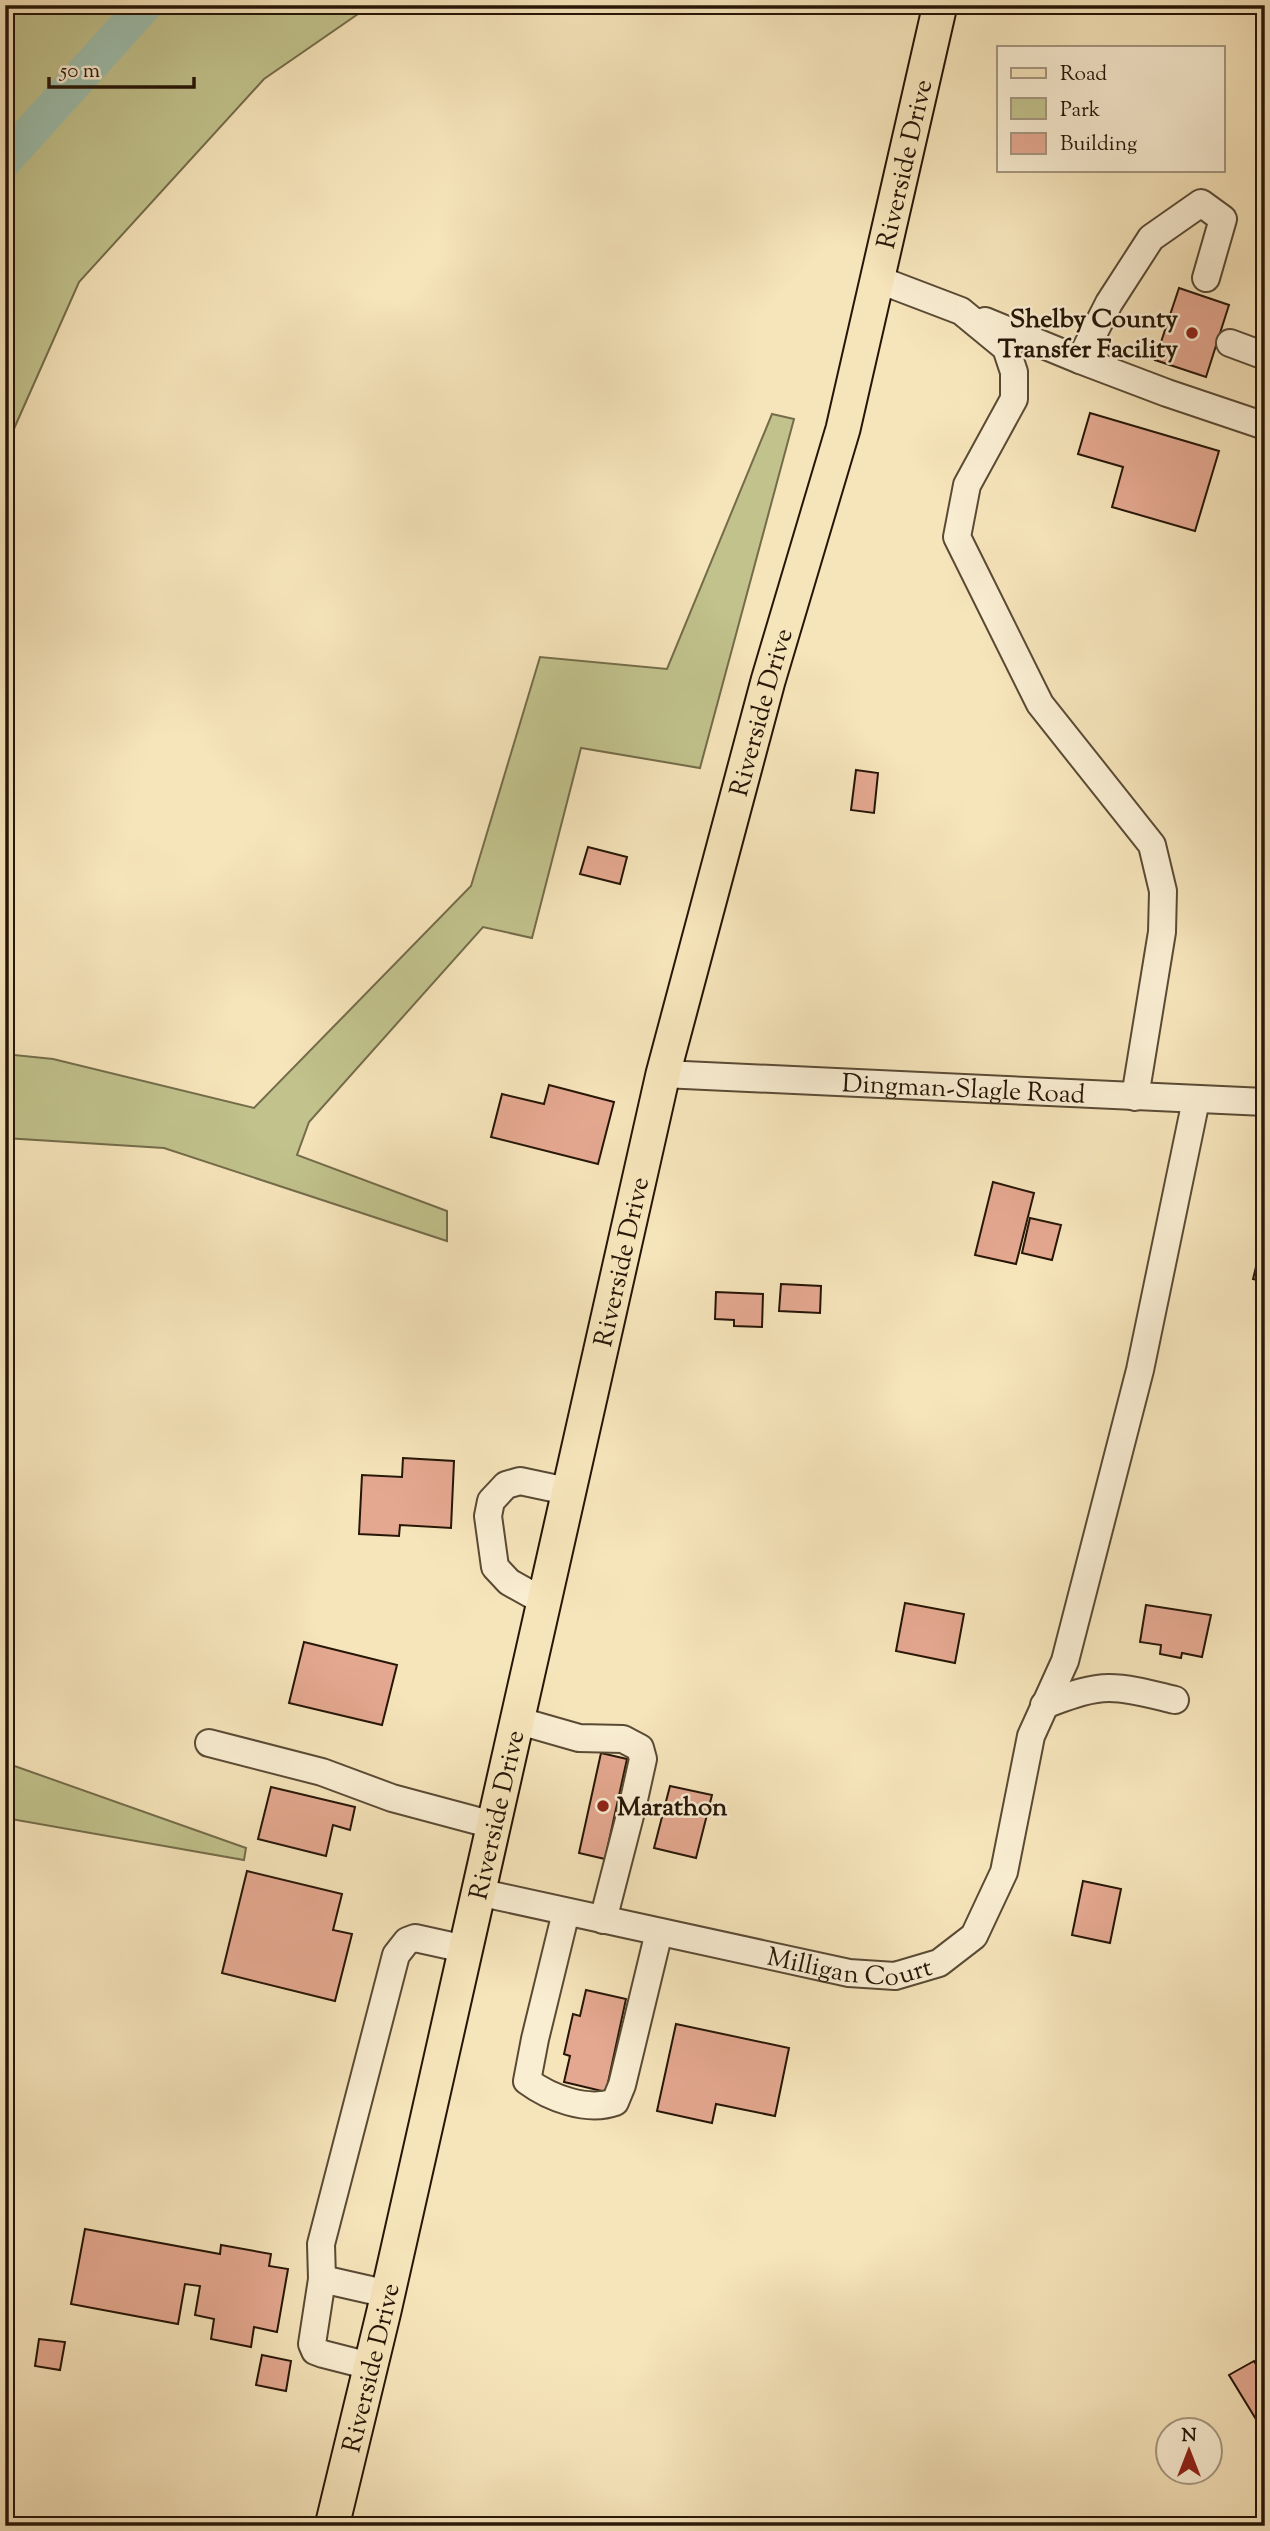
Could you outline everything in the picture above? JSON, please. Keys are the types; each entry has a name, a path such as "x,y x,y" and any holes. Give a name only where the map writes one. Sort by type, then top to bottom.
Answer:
{"main road":[{"name":"Riverside Drive","path":"332,2526 388,2294 663,1074 768,681 843,429 940,5"}],"street":[{"path":"1080,360 1109,303 1151,238 1201,203 1223,219 1206,278"},
{"path":"877,279 1167,393 1265,426"},
{"path":"961,311 1006,348 1014,372 1014,399 967,485 957,537 1040,704 1152,845 1163,891 1162,932 1135,1097"},
{"path":"1230,343 1265,356"},
{"name":"Dingman-Slagle Road","path":"663,1074 1265,1102"},
{"name":"Milligan Court","path":"478,1892 849,1973 895,1976 939,1963 974,1936 1004,1872 1031,1736 1065,1661 1137,1383 1196,1100"},
{"path":"543,1601 509,1582 495,1567 488,1516 491,1501 506,1485 520,1481 568,1491"},
{"path":"1044,1705 1106,1688 1125,1689 1175,1700"},
{"path":"516,1720 579,1738 622,1739 640,1748 643,1759 636,1793 603,1920"},
{"path":"209,1743 322,1772 392,1798 493,1825"},
{"path":"566,1912 527,2081 540,2090 580,2104 603,2106 615,2102 622,2085 659,1932"},
{"path":"370,2366 315,2351 312,2339 322,2279 321,2244 397,1955 407,1941 415,1938 465,1949"},
{"path":"322,2279 388,2294"}],"green space":[{"path":"5,5 371,5 264,79 79,282 5,449"},
{"path":"772,414 794,419 700,768 581,748 532,938 483,927 309,1122 297,1155 447,1211 447,1241 164,1148 5,1138 5,1054 53,1059 254,1108 471,886 540,657 667,669"},
{"path":"5,1734 6,1763 246,1848 244,1860 5,1818"}],"building":[{"name":"Shelby County Transfer Facility","path":"1179,288 1229,305 1206,377 1155,360"},
{"path":"1090,413 1219,451 1195,531 1112,507 1123,467 1078,454"},
{"path":"856,770 878,773 874,813 851,810"},
{"path":"588,847 627,857 620,884 580,874"},
{"path":"549,1085 614,1102 598,1164 491,1137 502,1094 544,1104"},
{"path":"993,1182 1034,1193 1016,1264 975,1255"},
{"path":"1030,1218 1061,1225 1052,1260 1022,1253"},
{"path":"1265,1231 1265,1282 1253,1279"},
{"path":"781,1284 821,1286 820,1313 779,1311"},
{"path":"716,1292 763,1294 762,1327 734,1326 734,1320 715,1319"},
{"path":"403,1458 454,1461 451,1528 400,1525 399,1536 359,1534 362,1475 402,1477"},
{"path":"905,1603 964,1614 955,1663 896,1651"},
{"path":"1146,1605 1211,1615 1202,1657 1182,1653 1181,1658 1160,1654 1161,1645 1140,1642"},
{"path":"304,1642 397,1665 382,1725 289,1703"},
{"name":"Marathon","path":"601,1753 627,1759 605,1859 579,1853"},
{"path":"670,1786 712,1795 696,1858 654,1848"},
{"path":"271,1787 355,1807 350,1830 333,1825 326,1856 258,1839"},
{"path":"247,1871 342,1894 333,1930 352,1934 335,2001 222,1973"},
{"path":"1083,1881 1121,1889 1110,1943 1072,1935"},
{"path":"586,1990 626,1999 606,2092 564,2082 570,2056 564,2054 573,2014 580,2016"},
{"path":"676,2024 789,2048 775,2116 716,2104 712,2123 657,2111"},
{"path":"85,2229 220,2254 221,2245 271,2254 269,2266 288,2269 277,2332 254,2327 251,2347 211,2339 214,2319 195,2315 200,2286 185,2284 178,2324 71,2304"},
{"path":"39,2339 65,2342 60,2370 35,2366"},
{"path":"262,2355 291,2361 286,2391 256,2385"},
{"path":"1254,2361 1265,2379 1265,2434 1229,2375"}],"waterway":[{"path":"5,160 145,5"}],"place":[{"name":"Shelby County Transfer Facility","path":"1192,333"},
{"name":"Marathon","path":"603,1806"}]}
